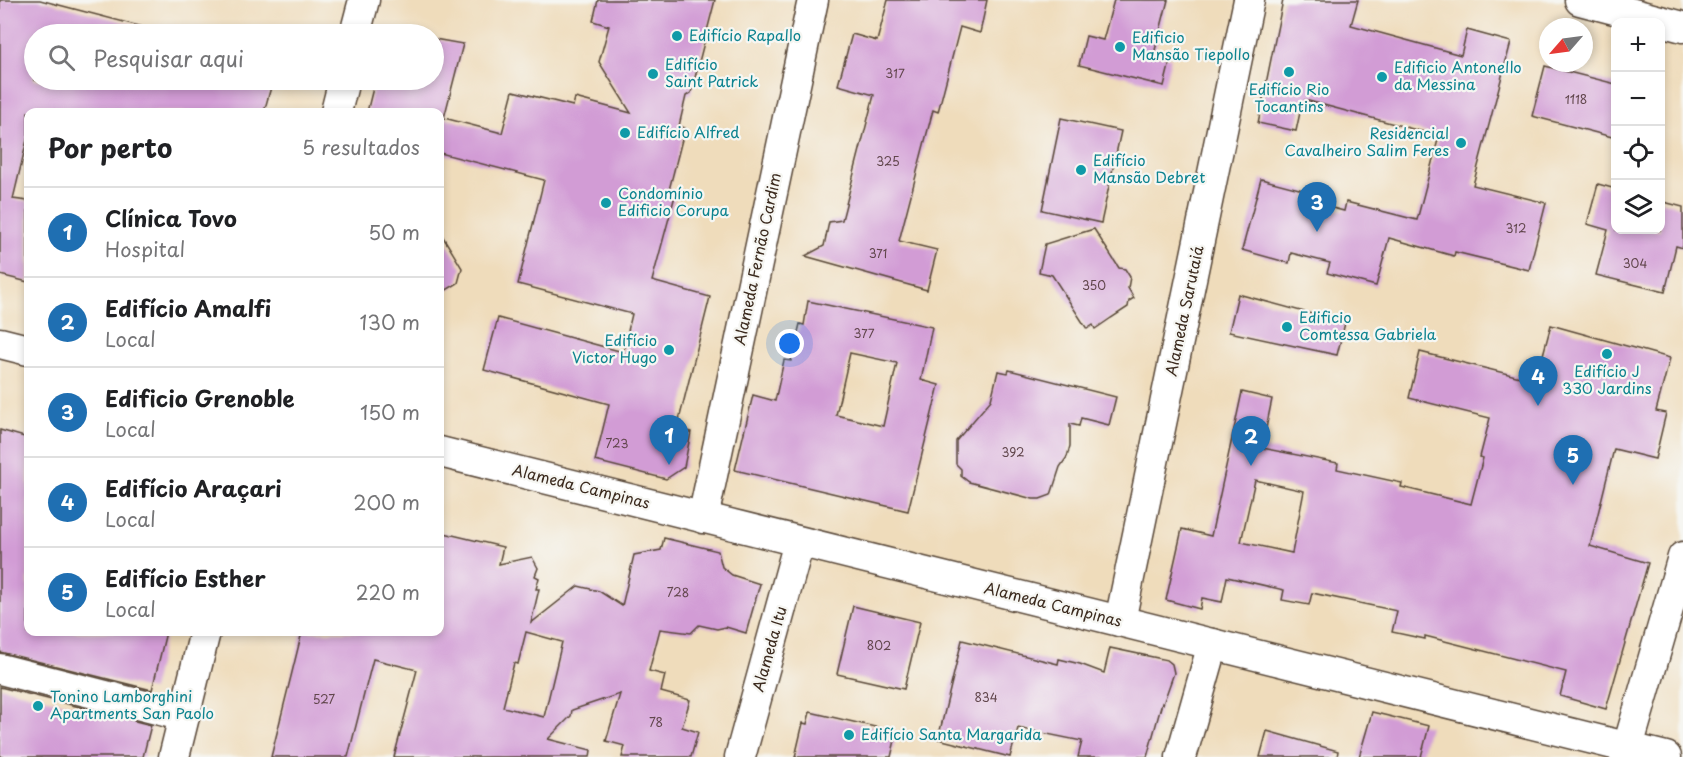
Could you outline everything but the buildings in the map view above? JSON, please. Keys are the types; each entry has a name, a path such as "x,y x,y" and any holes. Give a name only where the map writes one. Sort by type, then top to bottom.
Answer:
{"street":[{"path":"358,24 364,0"},
{"name":"Alameda Fernão Cardim","path":"703,518 813,0"},
{"name":"Alameda Sarutaiá","path":"1120,621 1249,0"},
{"path":"1580,0 1680,17"},
{"path":"337,108 342,90"},
{"path":"0,343 24,349"},
{"name":"Alameda Campinas","path":"444,453 1213,644 1627,752 1666,757"},
{"name":"Alameda Itu","path":"740,757 800,542"},
{"path":"1627,752 1683,557"},
{"path":"174,757 204,636"},
{"path":"1181,757 1213,644"},
{"path":"0,669 184,716"}],"place":[{"name":"Edifício Rapallo","path":"677,36"},
{"name":"Edificio Mansão Tiepollo","path":"1120,47"},
{"name":"Edifício Rio Tocantins","path":"1289,72"},
{"name":"Edifício Saint Patrick","path":"653,74"},
{"name":"Edificio Antonello da Messina","path":"1382,77"},
{"name":"Edifício Alfred","path":"625,133"},
{"name":"Residencial Cavalheiro Salim Feres","path":"1461,143"},
{"name":"Edifício Mansão Debret","path":"1081,170"},
{"name":"Condomínio Edificio Corupa","path":"606,203"},
{"name":"Edificio Grenoble","path":"1317,232"},
{"name":"Edificio Comtessa Gabriela","path":"1287,327"},
{"name":"Edifício Victor Hugo","path":"669,350"},
{"name":"Edifício J 330 Jardins","path":"1607,354"},
{"name":"Edifício Araçari","path":"1538,406"},
{"name":"Clínica Tovo","path":"669,465"},
{"name":"Edifício Amalfi","path":"1251,466"},
{"name":"Edifício Esther","path":"1573,485"},
{"name":"Tonino Lamborghini Apartments San Paolo","path":"38,706"},
{"name":"Edifício Santa Margarida","path":"849,735"}]}
